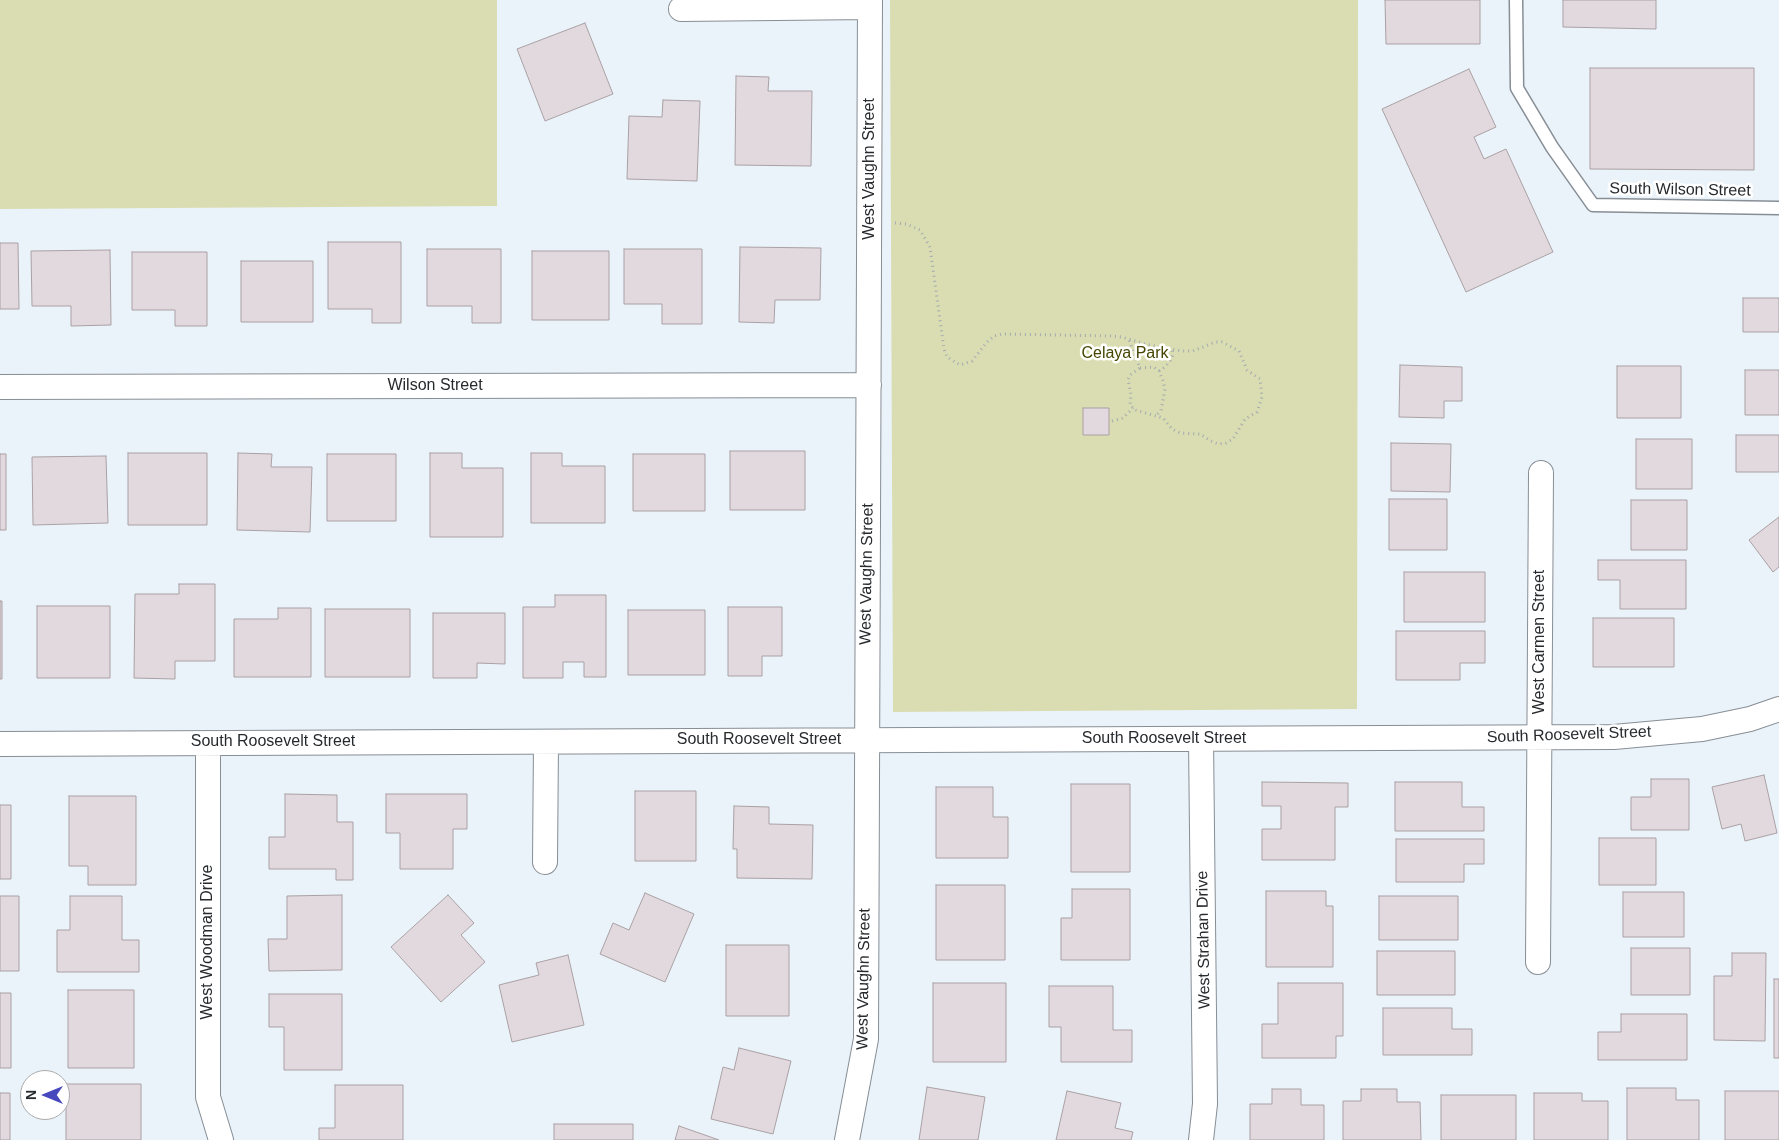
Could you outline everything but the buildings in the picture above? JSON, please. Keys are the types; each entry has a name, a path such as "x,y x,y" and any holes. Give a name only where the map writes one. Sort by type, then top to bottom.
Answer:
{"street":[{"name":"West Vaughn Street","path":"681,9 870,4 866,1039 847,1140"},
{"name":"Wilson Street","path":"0,387 869,385"},
{"name":"West Carmen Street","path":"1538,962 1542,472"},
{"name":"South Roosevelt Street","path":"0,744 1614,737 1702,729 1779,709"},
{"name":"West Strahan Drive","path":"1201,1140 1205,1104 1202,739"},
{"path":"545,862 546,742"},
{"name":"West Woodman Drive","path":"208,743 208,1097 221,1140"}],"lane":[{"name":"South Wilson Street","path":"1516,0 1517,88 1552,147 1593,205 1779,208"}],"path":[{"path":"870,224 906,224 920,230 924,235 930,247 944,349 947,357 960,365 972,360 994,336 1002,334 1112,336 1146,344 1193,351 1215,342 1222,342 1239,350 1247,370 1260,379 1262,397 1257,412 1246,419 1234,439 1218,444 1200,434 1180,433 1172,429 1163,418 1156,416 1142,412 1133,408 1130,405 1131,395 1128,380 1130,375 1140,368 1154,367 1159,371 1165,390 1161,410 1156,416"},
{"path":"1129,340 1140,368"},
{"path":"1159,371 1170,361 1173,355 1172,348"},
{"path":"1112,421 1124,418 1133,408"}],"green space":[{"path":"0,0 497,0 497,206 0,209"},
{"name":"Celaya Park","path":"890,0 1358,0 1357,709 893,712"}]}
